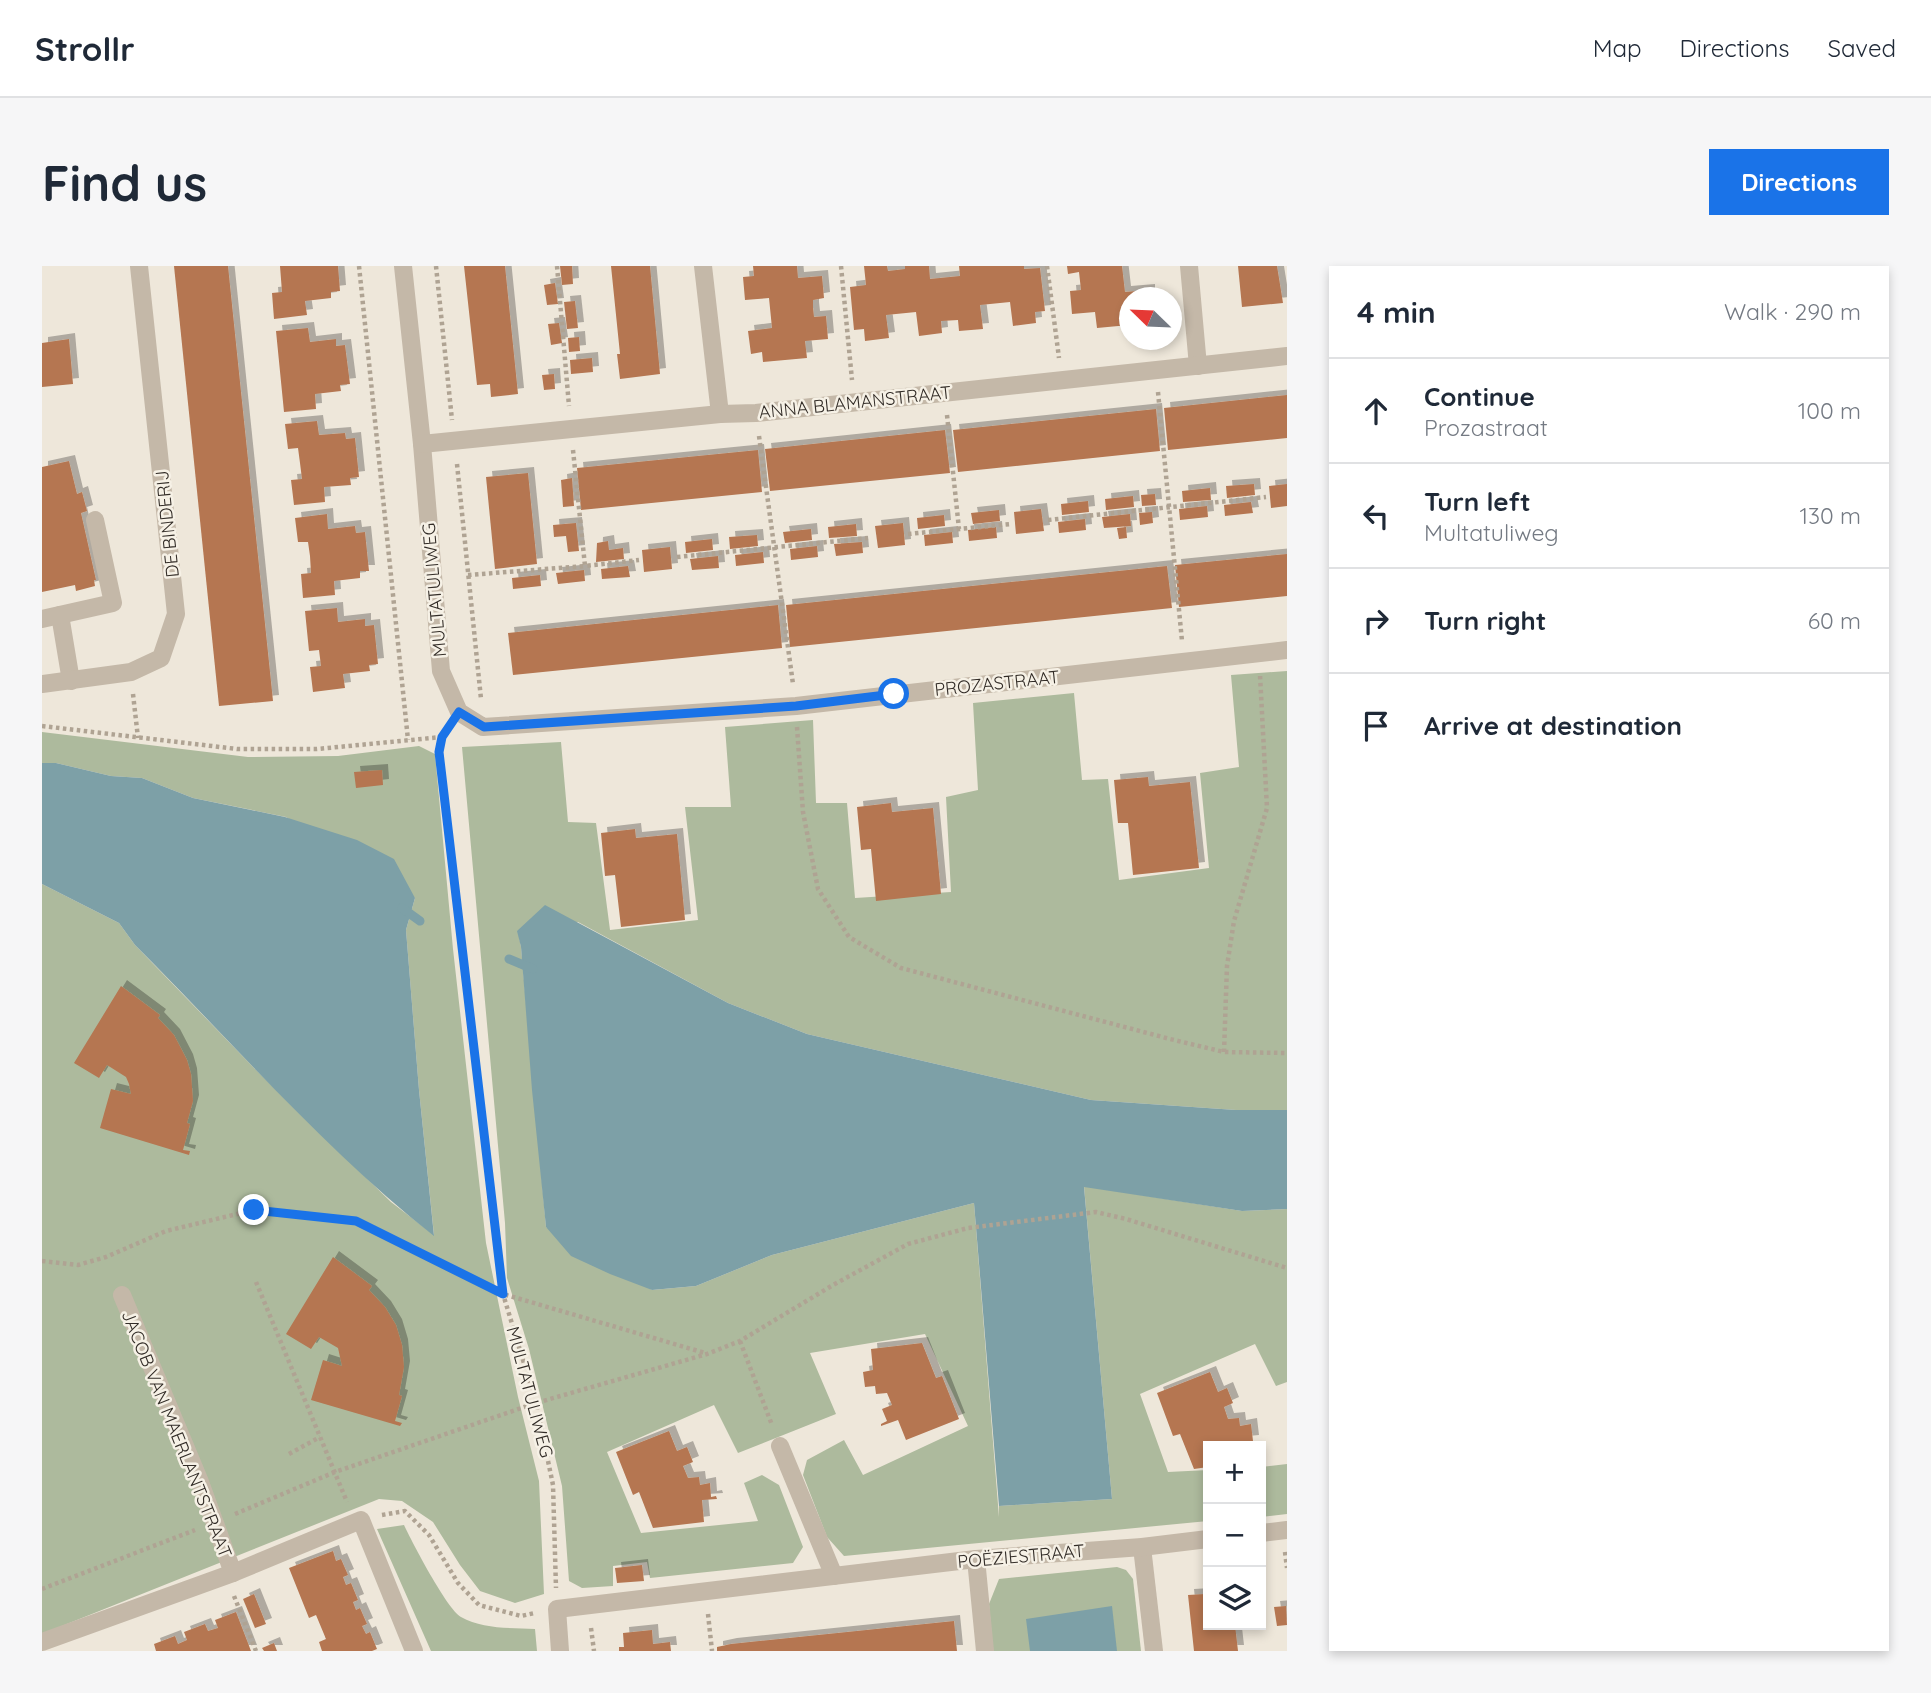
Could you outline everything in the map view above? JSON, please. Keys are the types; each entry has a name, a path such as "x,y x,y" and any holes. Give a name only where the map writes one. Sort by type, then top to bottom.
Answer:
{"street":[{"name":"DE BINDERIJ","path":"42,684 131,672 161,658 176,614 139,266"},
{"name":"MULTATULIWEG","path":"403,266 422,443 440,671 459,712"},
{"path":"703,266 720,414"},
{"path":"1189,266 1198,366"},
{"name":"ANNA BLAMANSTRAAT","path":"422,443 720,414 756,413 1287,356"},
{"path":"42,619 113,603 95,520"},
{"path":"60,615 71,681"},
{"name":"PROZASTRAAT","path":"484,727 796,706 1287,650"},
{"path":"459,712 484,727"},
{"name":"JACOB VAN MAERLANTSTRAAT","path":"122,1295 200,1482 229,1574"},
{"path":"780,1446 834,1576"},
{"path":"358,1521 414,1651"},
{"name":"JACOB VAN MAERLANTSTRAAT","path":"42,1642 229,1574 358,1521"},
{"path":"1266,1532 1287,1530"},
{"name":"POËZIESTRAAT","path":"557,1609 976,1559 1142,1547 1203,1540"},
{"path":"1142,1547 1154,1651"},
{"path":"976,1559 985,1651"},
{"path":"557,1609 560,1651"}],"path":[{"path":"359,266 408,740"},
{"path":"436,266 484,727"},
{"path":"841,266 854,403"},
{"path":"1047,266 1062,380"},
{"path":"1156,370 1184,662"},
{"path":"945,393 959,529"},
{"path":"756,413 796,706 803,812 818,889 849,937 901,968 1224,1052 1287,1053"},
{"path":"1048,520 1266,498"},
{"path":"908,534 1011,524"},
{"path":"677,557 868,538"},
{"path":"468,575 585,566"},
{"path":"1224,1052 1227,966 1234,921 1267,808 1259,653"},
{"path":"131,672 138,738"},
{"path":"42,726 237,749 317,749 442,737 459,712"},
{"name":"MULTATULIWEG","path":"442,737 439,752 503,1294 536,1403 552,1485 557,1609"},
{"path":"42,1261 78,1265 166,1231 254,1210 356,1221 503,1294 707,1354"},
{"path":"42,1589 213,1523 335,1472 536,1403 707,1354 740,1341 908,1244 968,1228 1096,1213 1126,1219 1287,1268"},
{"path":"256,1282 358,1521 405,1511 429,1535 458,1583 479,1605 521,1616 557,1609"},
{"path":"740,1341 780,1446"},
{"path":"289,1454 320,1437"},
{"path":"229,1574 256,1651"},
{"path":"706,1592 712,1651"}],"green space":[{"path":"1287,671 1287,1110 1236,1110 1091,1100 807,1034 728,1003 578,922 518,931 546,1227 652,1290 696,1286 772,1255 974,1203 999,1517 999,1506 1112,1499 1084,1186 1242,1211 1287,1209 1287,1382 1276,1386 1255,1344 1140,1394 1168,1472 1203,1470 1203,1521 844,1556 827,1537 803,1475 807,1460 844,1440 863,1475 968,1426 925,1334 810,1353 836,1414 738,1453 714,1405 607,1452 641,1533 758,1521 744,1483 762,1475 779,1485 803,1547 793,1563 650,1578 647,1562 613,1566 613,1586 582,1588 569,1581 562,1486 529,1349 507,1278 505,1223 462,747 561,742 568,822 596,823 610,930 698,920 685,807 731,807 725,727 813,720 816,803 847,803 855,898 951,892 946,797 978,790 973,703 1074,693 1082,780 1108,779 1119,880 1209,868 1200,773 1239,767 1231,675"},
{"path":"42,732 248,757 338,756 419,746 435,754 453,949 486,1243 518,1397 539,1481 544,1594 515,1603 480,1591 433,1522 402,1501 379,1499 42,1634 42,884 119,923 135,945 259,1073 391,1202 434,1235 406,930 415,898 286,817 193,798 142,778 111,776 56,763 42,763"},
{"path":"1287,1464 1287,1514 1266,1516 1266,1466"},
{"path":"404,1525 447,1602 461,1617 478,1624 535,1629 537,1651 431,1651 377,1529"},
{"path":"1117,1567 1126,1570 1133,1579 1141,1651 993,1651 989,1604 999,1579"}],"water":[{"path":"42,763 56,763 111,776 142,778 193,798 285,817 357,840 394,859 415,898 406,930 434,1236 317,1132 135,945 119,923 42,884"},
{"path":"545,905 728,1003 807,1034 1091,1100 1236,1110 1287,1110 1287,1209 1242,1211 1084,1187 1112,1499 999,1506 974,1203 772,1255 696,1286 652,1290 571,1256 546,1227 521,947 517,931"},
{"path":"1112,1606 1117,1651 1030,1651 1026,1619"}],"building":[{"path":"174,266 228,266 273,701 219,706"},
{"path":"280,266 338,266 340,291 331,292 331,298 305,301 307,315 274,319 272,293 282,292"},
{"path":"464,266 505,266 518,394 491,397 490,384 477,385"},
{"path":"560,266 572,266 573,284 562,285"},
{"path":"611,266 650,266 660,374 620,379"},
{"path":"753,266 797,266 798,278 822,276 824,298 813,300 813,308 814,317 826,316 828,339 805,341 807,358 763,362 762,352 751,354 748,331 772,328 769,298 745,300 743,277 754,276"},
{"path":"864,266 887,266 888,271 905,269 905,266 929,266 930,279 960,276 959,266 1040,268 1045,311 1035,312 1036,323 1013,326 1010,302 980,305 983,329 959,331 958,320 941,321 942,333 919,336 916,312 886,315 889,338 865,341 864,329 854,330 850,287 866,285"},
{"path":"1067,266 1122,266 1124,287 1119,287 1119,326 1097,328 1095,312 1072,314 1070,291 1081,290 1079,272 1068,274"},
{"path":"1238,266 1277,266 1283,303 1242,307"},
{"path":"555,283 558,304 547,305 544,285"},
{"path":"575,301 578,328 567,329 564,302"},
{"path":"559,323 562,343 551,345 548,324"},
{"path":"308,328 310,342 336,339 336,346 345,345 350,384 340,385 341,391 315,394 316,409 284,412 276,331"},
{"path":"579,337 580,351 569,352 568,338"},
{"path":"69,339 73,384 42,387 42,343"},
{"path":"592,358 593,372 571,374 570,360"},
{"path":"554,374 555,389 544,390 542,375"},
{"path":"1287,395 1287,438 1168,450 1164,408"},
{"path":"1156,409 1160,451 958,472 953,430"},
{"path":"317,421 319,435 345,433 346,439 355,438 359,477 350,478 351,485 324,487 325,502 294,505 291,480 302,479 298,448 288,449 285,424"},
{"path":"945,430 950,473 770,491 765,449"},
{"path":"758,450 762,492 581,510 577,468"},
{"path":"69,461 77,494 82,492 87,511 81,513 96,580 95,586 76,591 75,585 42,592 42,467"},
{"path":"528,473 537,564 495,569 486,477"},
{"path":"572,478 574,506 563,507 561,480"},
{"path":"1254,484 1255,495 1227,498 1226,486"},
{"path":"1287,484 1287,506 1271,508 1269,486"},
{"path":"1210,488 1211,500 1183,502 1182,491"},
{"path":"1155,494 1156,505 1142,506 1141,495"},
{"path":"1133,496 1134,507 1106,510 1105,499"},
{"path":"1088,501 1089,512 1062,515 1061,504"},
{"path":"1251,502 1253,513 1225,516 1224,505"},
{"path":"1207,506 1208,517 1180,520 1179,509"},
{"path":"1041,509 1044,531 1016,534 1014,512"},
{"path":"999,510 1000,521 973,524 971,513"},
{"path":"1152,512 1153,523 1140,525 1139,513"},
{"path":"327,514 328,529 355,526 356,533 365,532 369,571 360,571 360,578 334,581 335,595 303,598 301,574 311,573 310,556 308,542 298,542 295,518"},
{"path":"1130,514 1131,526 1104,528 1102,517"},
{"path":"944,515 945,526 918,529 917,518"},
{"path":"1085,519 1086,530 1059,533 1058,522"},
{"path":"576,523 579,551 568,552 566,536 554,537 553,525"},
{"path":"903,523 905,545 878,548 875,526"},
{"path":"856,524 857,536 829,538 828,527"},
{"path":"996,527 997,538 969,541 968,530"},
{"path":"1126,527 1127,538 1119,539 1117,528"},
{"path":"811,529 812,540 785,543 783,532"},
{"path":"952,532 953,543 925,546 924,535"},
{"path":"757,535 758,546 730,549 729,537"},
{"path":"712,539 713,550 686,553 685,542"},
{"path":"608,541 609,550 623,548 624,559 596,562 597,543"},
{"path":"862,542 863,553 836,556 834,544"},
{"path":"817,546 818,557 791,560 790,549"},
{"path":"670,547 672,569 644,572 642,550"},
{"path":"763,552 764,563 736,566 735,555"},
{"path":"1287,554 1287,596 1179,607 1175,565"},
{"path":"718,556 719,568 692,570 690,559"},
{"path":"628,566 630,577 602,579 601,569"},
{"path":"1167,566 1172,608 790,647 786,605"},
{"path":"584,570 585,581 558,584 556,573"},
{"path":"540,575 541,586 513,589 512,578"},
{"path":"778,605 782,648 513,675 508,633"},
{"path":"337,608 338,622 365,619 365,626 374,625 378,664 369,665 370,671 343,674 345,688 313,692 310,667 321,666 319,650 309,651 305,611"},
{"path":"382,770 383,785 356,788 354,772"},
{"path":"1148,777 1149,786 1190,782 1199,868 1133,875 1128,823 1118,823 1114,780"},
{"path":"891,803 892,812 933,808 941,894 876,901 871,849 861,850 857,807"},
{"path":"635,829 636,838 677,834 685,920 621,927 615,875 605,876 601,833"},
{"path":"121,986 160,1015 158,1018 174,1035 187,1060 193,1101 183,1150 190,1151 189,1155 100,1128 111,1089 131,1094 129,1084 126,1077 107,1065 99,1078 74,1063"},
{"path":"333,1257 372,1286 369,1290 385,1307 396,1325 402,1345 404,1367 399,1395 402,1396 395,1421 402,1423 400,1426 311,1400 323,1360 342,1366 338,1348 319,1337 311,1349 286,1334"},
{"path":"922,1343 936,1378 942,1376 959,1419 906,1440 898,1420 881,1426 887,1421 882,1409 892,1405 887,1393 876,1394 875,1386 865,1387 863,1372 873,1370 871,1349"},
{"path":"1210,1372 1218,1392 1227,1388 1233,1403 1224,1407 1228,1419 1239,1418 1240,1426 1251,1424 1253,1441 1203,1441 1203,1468 1194,1469 1180,1434 1173,1436 1157,1393"},
{"path":"669,1431 677,1451 687,1447 693,1462 683,1466 688,1478 699,1477 700,1485 710,1483 711,1497 716,1496 717,1499 702,1500 704,1522 653,1528 639,1492 633,1495 616,1452"},
{"path":"333,1551 336,1561 341,1559 348,1575 343,1577 346,1585 351,1583 358,1600 353,1602 356,1610 360,1608 367,1624 362,1626 366,1634 370,1632 377,1649 322,1651 319,1642 326,1639 316,1615 309,1618 289,1568"},
{"path":"642,1565 644,1581 617,1583 615,1568"},
{"path":"254,1594 266,1624 255,1628 243,1599"},
{"path":"1203,1594 1203,1630 1236,1630 1238,1651 1194,1651 1188,1595"},
{"path":"1286,1606 1287,1625 1277,1626 1274,1607"},
{"path":"236,1612 251,1651 156,1651 154,1644 175,1636 178,1644 187,1640 184,1632 205,1624 208,1631 218,1628 215,1620"},
{"path":"954,1621 957,1651 717,1651 717,1647 731,1644"},
{"path":"652,1630 653,1644 670,1642 671,1651 619,1651 619,1647 624,1647 623,1633"},
{"path":"274,1643 277,1651 264,1651 262,1648"}],"waterway":[{"path":"402,908 420,921"},
{"path":"509,959 533,969"}],"route":[{"path":"254,1210 356,1221 503,1294 439,752 442,737 459,712 484,727 796,706 894,694"}]}
